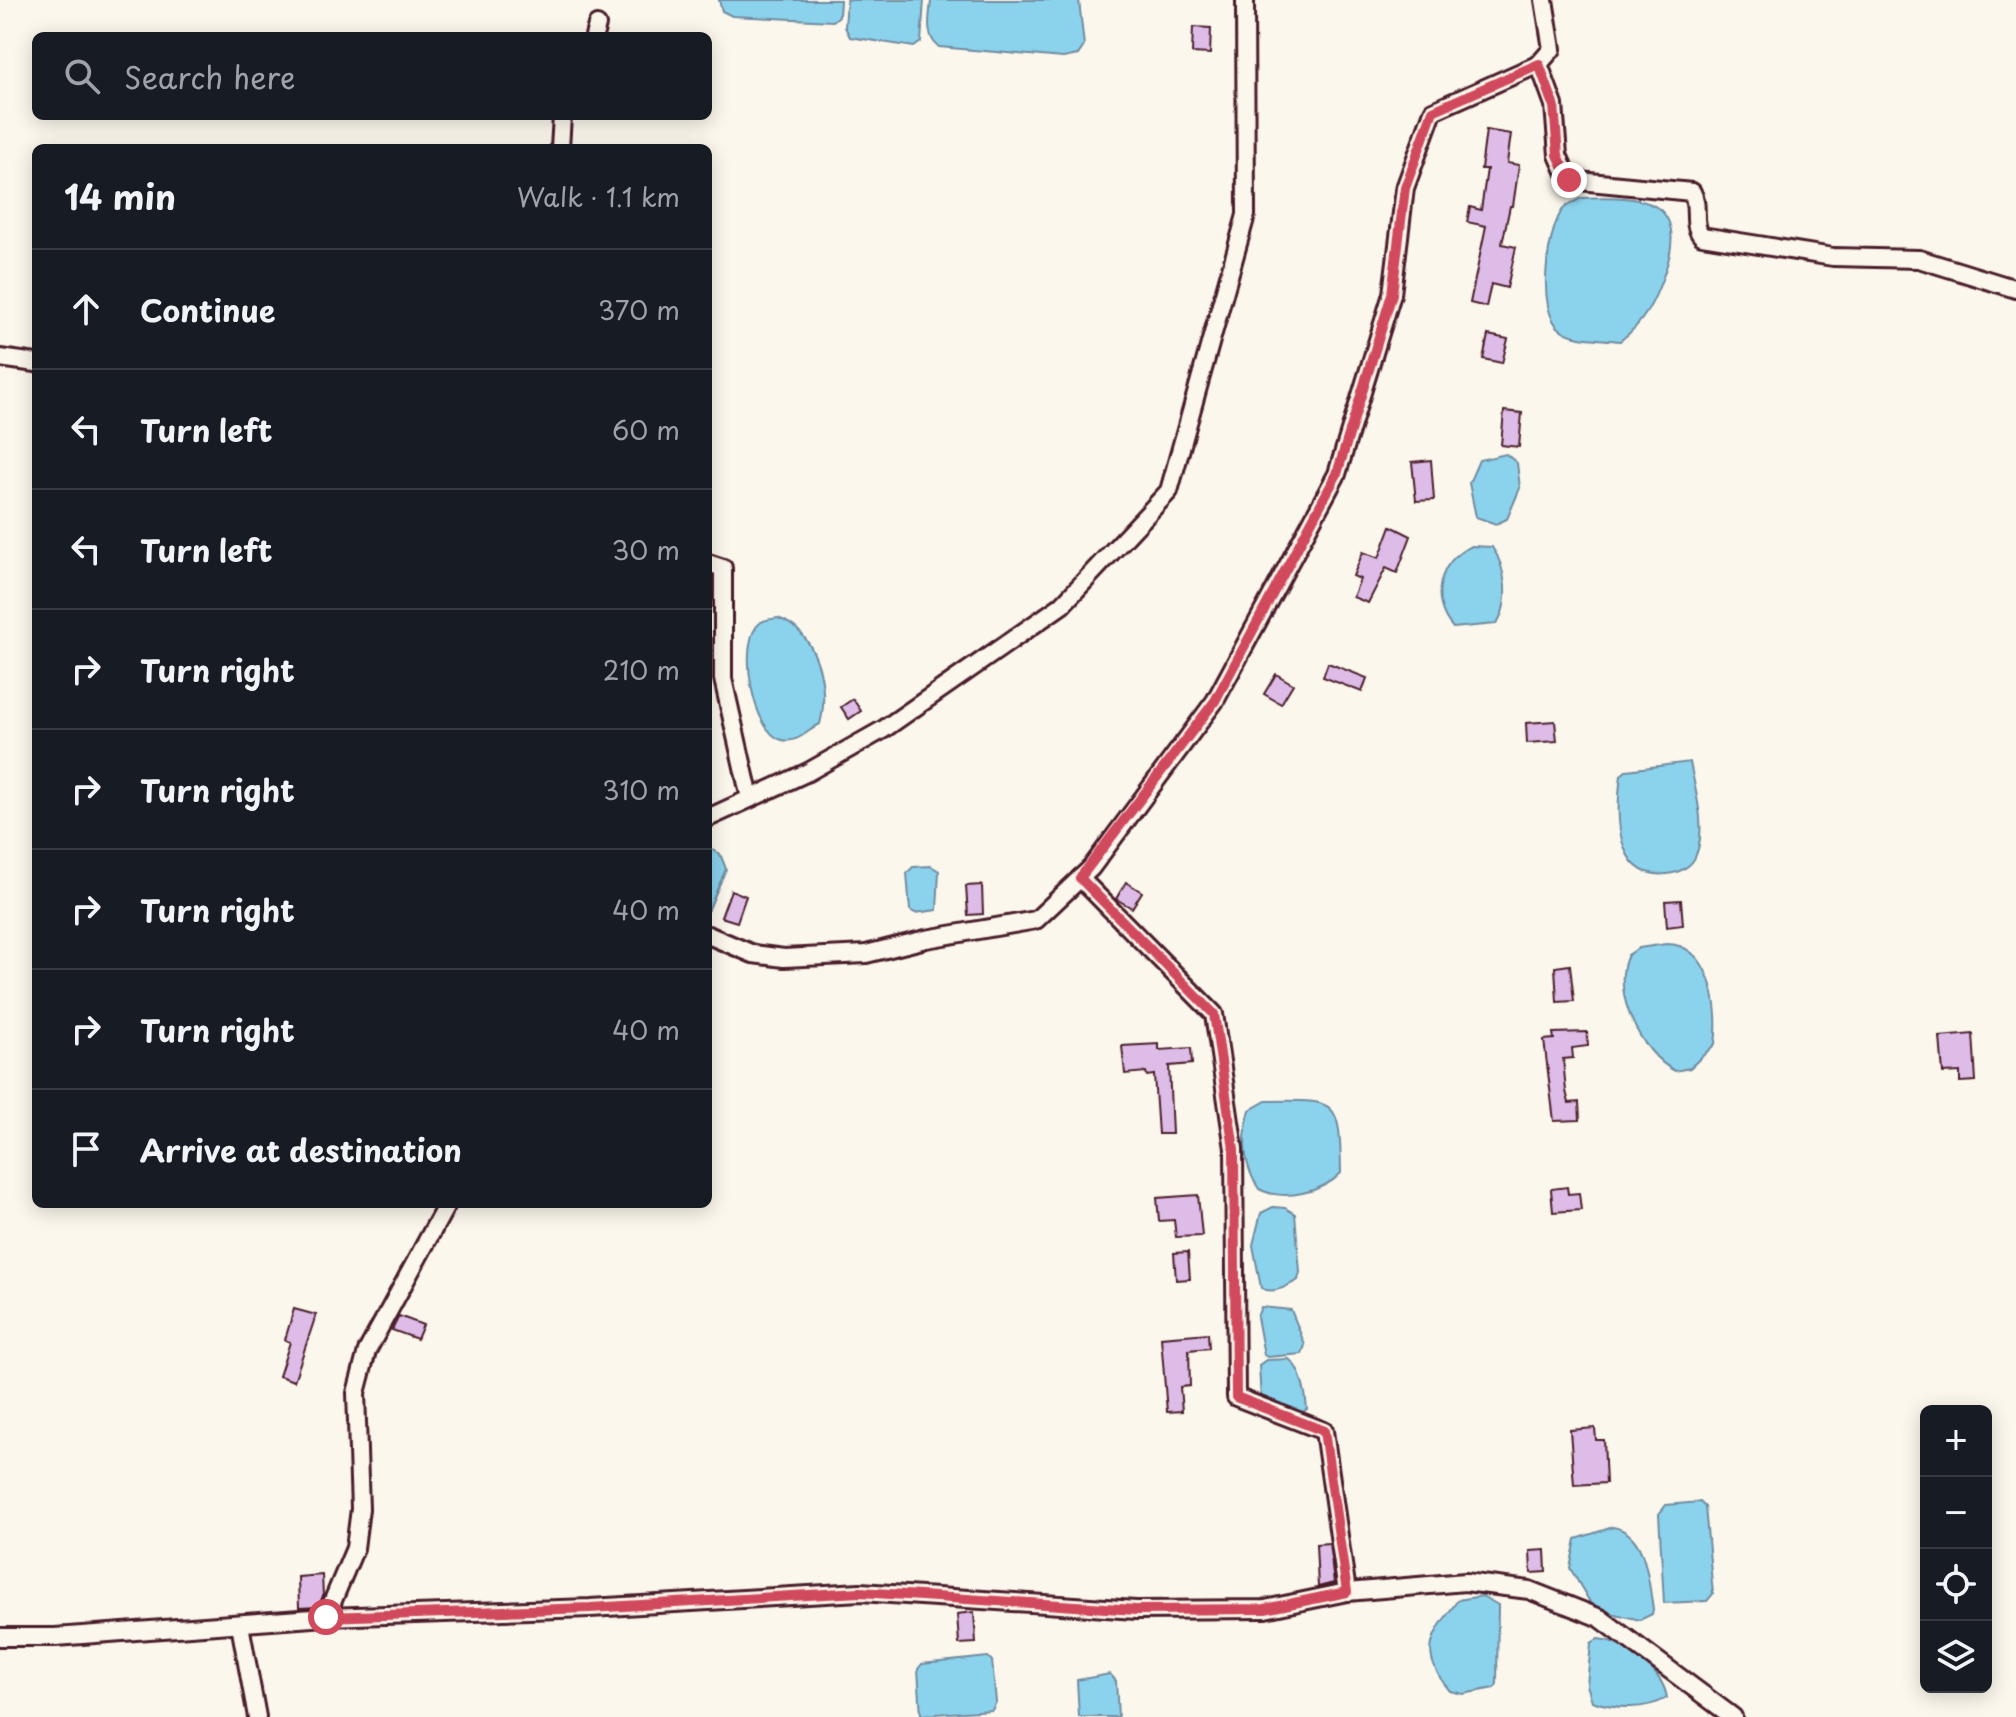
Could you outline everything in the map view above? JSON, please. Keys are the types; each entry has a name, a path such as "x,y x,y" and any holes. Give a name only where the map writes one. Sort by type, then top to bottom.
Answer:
{"street":[{"path":"712,816 808,772 884,729 1062,605 1169,491 1246,215 1245,0"},
{"path":"712,937 753,954 784,958 866,954 926,939 1036,920 1080,878 1215,701 1337,474 1392,294 1405,188 1433,111 1539,64 1552,49 1544,0"},
{"path":"1539,64 1554,105 1558,155 1569,180 1692,192 1696,201 1696,228 1702,236 1833,257 1919,259 2016,289"},
{"path":"560,144 562,120"},
{"path":"0,358 32,362"},
{"path":"712,564 723,568 723,679 750,798"},
{"path":"1080,878 1214,1014 1234,1149 1236,1397 1324,1431 1347,1592"},
{"path":"326,1617 355,1548 360,1509 356,1393 367,1351 445,1208"},
{"path":"0,1637 240,1625 326,1617 590,1608 860,1592 1136,1610 1265,1609 1347,1592 1465,1582 1529,1590 1600,1618 1733,1717"},
{"path":"240,1625 257,1717"}],"water":[{"path":"719,0 840,0 839,16 833,21 732,16 722,11"},
{"path":"847,0 924,0 921,42 914,47 850,37 845,27"},
{"path":"931,0 1079,0 1084,46 1078,55 1063,58 939,47 930,32"},
{"path":"1581,198 1642,201 1666,216 1671,230 1671,249 1656,294 1642,319 1620,341 1566,333 1553,320 1548,306 1546,272 1556,223 1563,210"},
{"path":"1506,454 1517,463 1520,488 1507,519 1496,524 1476,517 1469,483 1479,460"},
{"path":"1472,546 1492,547 1497,555 1505,586 1504,606 1496,624 1453,628 1441,606 1441,582 1451,561"},
{"path":"778,618 802,635 811,648 823,694 820,724 787,741 771,734 763,721 751,685 749,666 753,633 760,623"},
{"path":"1690,762 1700,821 1696,855 1680,871 1650,873 1637,866 1622,841 1619,825 1621,775 1627,770"},
{"path":"712,849 720,854 726,869 712,902"},
{"path":"931,866 939,871 937,910 915,913 910,910 907,873 913,867"},
{"path":"1666,944 1682,947 1694,955 1703,967 1710,981 1716,1014 1715,1044 1690,1068 1675,1071 1662,1063 1640,1036 1626,1003 1623,986 1623,970 1628,955 1639,948"},
{"path":"1266,1101 1308,1101 1330,1108 1339,1130 1341,1173 1324,1185 1303,1193 1280,1195 1259,1189 1247,1161 1246,1130 1250,1110"},
{"path":"1273,1207 1285,1208 1295,1214 1300,1272 1298,1280 1270,1291 1261,1288 1253,1245 1261,1213"},
{"path":"1261,1307 1291,1310 1305,1345 1302,1354 1264,1355 1257,1317"},
{"path":"1289,1359 1297,1368 1302,1382 1307,1409 1303,1412 1261,1402 1259,1365 1266,1360"},
{"path":"1700,1502 1705,1507 1713,1594 1707,1601 1664,1603 1659,1514 1666,1505"},
{"path":"1613,1527 1633,1538 1644,1559 1653,1609 1652,1614 1640,1620 1594,1609 1570,1568 1576,1539"},
{"path":"1482,1596 1498,1605 1497,1684 1494,1688 1463,1694 1450,1691 1440,1677 1431,1654 1435,1634 1458,1600"},
{"path":"1598,1639 1620,1645 1641,1659 1658,1678 1667,1698 1650,1705 1630,1707 1592,1701 1587,1685 1591,1643"},
{"path":"988,1657 992,1661 996,1702 992,1710 921,1715 918,1669 922,1664"},
{"path":"1110,1674 1116,1681 1118,1717 1079,1717 1077,1680"}],"building":[{"path":"1193,27 1211,28 1210,54 1192,53"},
{"path":"1486,130 1511,134 1507,163 1519,165 1513,206 1510,206 1502,244 1516,247 1507,288 1491,284 1486,307 1470,303 1486,226 1467,222 1470,207 1481,210 1487,169 1481,169"},
{"path":"1488,335 1508,339 1502,363 1483,359"},
{"path":"1504,411 1522,413 1519,447 1501,445"},
{"path":"1431,460 1434,500 1416,501 1412,462"},
{"path":"1391,526 1411,536 1397,573 1386,568 1368,603 1353,597 1360,579 1353,576 1363,552 1379,558"},
{"path":"1328,663 1367,678 1362,692 1323,677"},
{"path":"1276,674 1293,684 1281,704 1264,694"},
{"path":"853,699 861,711 849,719 841,707"},
{"path":"1555,721 1557,741 1527,743 1526,723"},
{"path":"1126,882 1142,892 1132,908 1116,899"},
{"path":"982,885 983,914 968,915 966,886"},
{"path":"731,890 746,896 737,922 721,917"},
{"path":"1681,900 1683,925 1667,927 1665,901"},
{"path":"1570,965 1574,1001 1557,1002 1555,967"},
{"path":"1587,1032 1588,1046 1572,1048 1573,1058 1563,1059 1569,1103 1579,1102 1580,1120 1554,1121 1544,1040 1554,1039 1553,1033"},
{"path":"1973,1034 1976,1081 1960,1082 1960,1072 1943,1073 1940,1037"},
{"path":"1159,1044 1159,1050 1191,1048 1192,1064 1169,1066 1172,1134 1158,1134 1154,1075 1147,1076 1146,1072 1125,1074 1122,1046"},
{"path":"1567,1187 1568,1194 1579,1193 1581,1210 1553,1212 1551,1189"},
{"path":"1198,1195 1202,1236 1176,1237 1174,1220 1159,1221 1157,1198"},
{"path":"1188,1252 1190,1279 1176,1280 1174,1253"},
{"path":"294,1309 316,1315 294,1381 279,1376 290,1342 285,1340"},
{"path":"399,1316 423,1325 417,1339 392,1330"},
{"path":"1208,1333 1209,1348 1189,1350 1190,1386 1180,1387 1182,1411 1167,1412 1161,1337"},
{"path":"1595,1428 1596,1440 1604,1440 1606,1483 1574,1485 1570,1430"},
{"path":"1329,1543 1334,1583 1318,1587 1316,1544"},
{"path":"1545,1550 1546,1572 1531,1573 1530,1551"},
{"path":"322,1575 323,1596 318,1607 299,1608 298,1577"},
{"path":"974,1612 976,1643 959,1644 957,1614"}],"route":[{"path":"326,1617 590,1608 860,1592 1136,1610 1265,1609 1347,1592 1324,1431 1236,1397 1234,1149 1214,1014 1080,878 1091,868 1215,701 1337,474 1392,294 1405,188 1433,111 1539,64 1554,105 1558,155 1569,180"}]}
